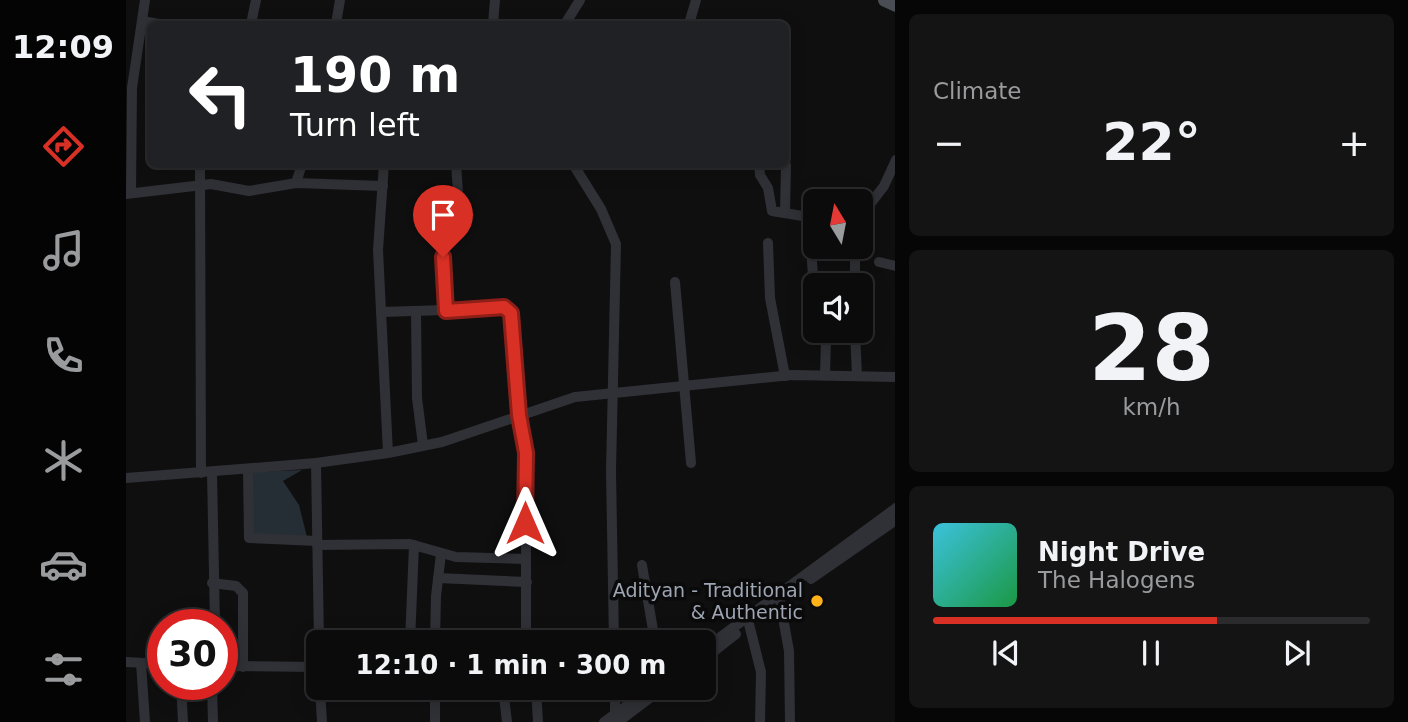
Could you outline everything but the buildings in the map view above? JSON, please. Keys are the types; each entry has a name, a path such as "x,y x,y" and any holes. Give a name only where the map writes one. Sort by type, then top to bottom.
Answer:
{"main road":[{"path":"885,0 895,5"}],"street":[{"path":"145,0 131,101 129,194 221,184 256,191 296,183 383,186"},
{"path":"252,21 256,0"},
{"path":"336,21 340,0"},
{"path":"493,21 495,0"},
{"path":"567,21 580,0"},
{"path":"689,21 696,0"},
{"path":"142,21 147,22"},
{"path":"873,200 884,186 895,160"},
{"path":"200,168 206,473 214,609"},
{"path":"296,183 301,168"},
{"path":"384,168 378,250 388,453"},
{"path":"446,311 443,249 447,236 460,220 456,168"},
{"path":"575,168 601,209 616,244 613,393 614,630"},
{"path":"760,168 760,175 768,188 772,211 809,217 813,273"},
{"path":"785,213 786,168"},
{"path":"768,243 770,298 785,376"},
{"path":"880,262 895,267"},
{"path":"675,282 691,463"},
{"path":"381,312 509,309 519,415 526,453 526,630"},
{"path":"416,312 416,398 423,446"},
{"path":"825,343 825,375"},
{"path":"856,343 857,376"},
{"path":"126,478 316,463 388,453 423,446 562,400 613,393 785,376 895,377"},
{"path":"316,463 318,630"},
{"path":"248,469 248,538 414,545 456,558 526,559"},
{"path":"716,646 895,508"},
{"path":"716,642 749,624 895,520"},
{"path":"411,630 414,545"},
{"path":"436,630 441,554"},
{"path":"642,565 653,630"},
{"path":"438,578 527,582"},
{"path":"212,583 236,586 243,593 243,667"},
{"path":"780,601 789,651 790,722"},
{"path":"749,624 761,672 760,722"},
{"path":"126,662 147,663"},
{"path":"141,663 145,722"},
{"path":"238,667 306,667"},
{"path":"182,700 183,722"},
{"path":"212,700 213,722"},
{"path":"321,700 322,722"},
{"path":"435,700 435,722"},
{"path":"504,700 507,722"},
{"path":"537,700 538,722"},
{"path":"615,700 616,718"},
{"path":"616,718 637,700"},
{"path":"604,722 616,718 644,700"}],"shaded area":[{"path":"302,470 283,481 299,505 307,537 255,536 250,532 253,472"}],"place":[{"name":"Adityan - Traditional & Authentic","path":"817,601"}],"route":[{"path":"443,257 446,311 504,307 511,313 519,415 526,453 525,523"}]}
